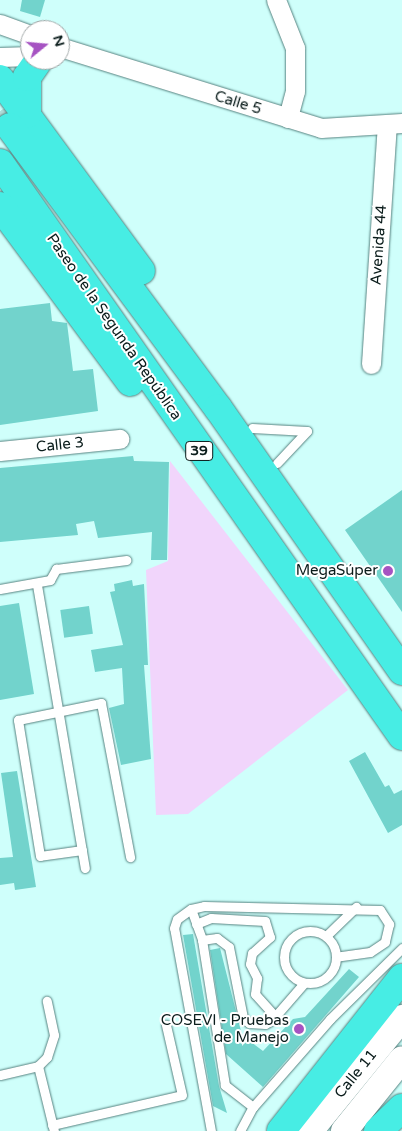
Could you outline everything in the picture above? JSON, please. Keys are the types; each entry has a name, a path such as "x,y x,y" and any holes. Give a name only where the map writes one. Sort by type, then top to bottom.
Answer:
{"highway":[{"path":"18,120 27,77 32,70"},
{"path":"0,80 18,120 277,463 365,618"},
{"name":"39","path":"18,120 402,672"},
{"name":"Paseo de la Segunda República","path":"0,163 306,604 402,736"},
{"path":"0,206 170,434 306,604"},
{"path":"281,1131 402,978"},
{"path":"378,1131 402,1108"}],"main road":[{"name":"Calle 11","path":"310,1131 402,1018"},
{"name":"Calle 11","path":"344,1131 402,1059"}],"street":[{"path":"276,0 295,48 295,91 288,118"},
{"path":"0,24 20,31"},
{"name":"Calle 5","path":"70,55 321,128 395,124"},
{"path":"0,57 20,56"},
{"name":"Avenida 44","path":"371,364 395,124"},
{"name":"Calle 3","path":"0,451 119,440"}],"lane":[{"path":"252,428 306,431 277,463"},
{"path":"0,589 37,585 50,580 56,569 126,560"},
{"path":"37,585 85,868"},
{"path":"82,850 40,856 18,720 102,703 130,856"},
{"path":"326,936 356,907"},
{"path":"211,1131 174,928 182,913 191,908 356,907 380,910 386,917 385,942 370,952 336,956"},
{"path":"191,908 202,940 224,1080 231,1093 253,1107"},
{"path":"196,924 211,918 265,921 270,937 252,953 250,964 257,978 255,994 275,1016"},
{"path":"304,983 288,972 285,948 305,931 326,936"},
{"path":"326,936 336,956"},
{"path":"202,940 217,938 229,947 243,1018 256,1025 275,1016 304,983 325,979 336,956"},
{"path":"240,1131 253,1107 330,1019 402,948"},
{"path":"0,1075 38,1066 54,1043 47,1001"},
{"path":"38,1066 53,1128 182,1095 166,1025"}],"shaded area":[{"path":"170,461 348,690 188,814 156,815 146,570 168,561"}],"building":[{"path":"22,0 45,0 40,17 20,11"},
{"path":"50,303 52,321 67,323 73,371 93,369 98,411 0,425 0,309"},
{"path":"133,456 134,461 169,462 167,560 151,560 152,532 98,538 94,521 76,524 78,535 0,542 0,468"},
{"name":"MegaSúper","path":"402,490 402,612 345,530"},
{"path":"132,580 133,586 144,584 148,665 144,665 151,759 121,765 109,708 124,704 122,668 95,672 91,650 123,645 110,592 115,591 114,584"},
{"path":"19,603 34,694 0,700 0,606"},
{"path":"89,606 93,634 64,638 60,610"},
{"path":"365,752 385,787 389,785 394,794 402,790 402,825 388,833 349,761"},
{"path":"17,771 36,887 15,890 14,883 0,885 0,858 13,857 1,773"},
{"path":"193,934 219,1086 227,1113 213,1106 183,935"},
{"name":"COSEVI - Pruebas de Manejo","path":"220,948 242,1035 263,1051 293,1019 305,1017 349,969 359,977 263,1087 226,1054 210,950"}],"tunnel":[{"path":"0,111 10,127"}],"place":[{"name":"MegaSúper","path":"388,571"},
{"name":"COSEVI - Pruebas de Manejo","path":"299,1029"}]}
